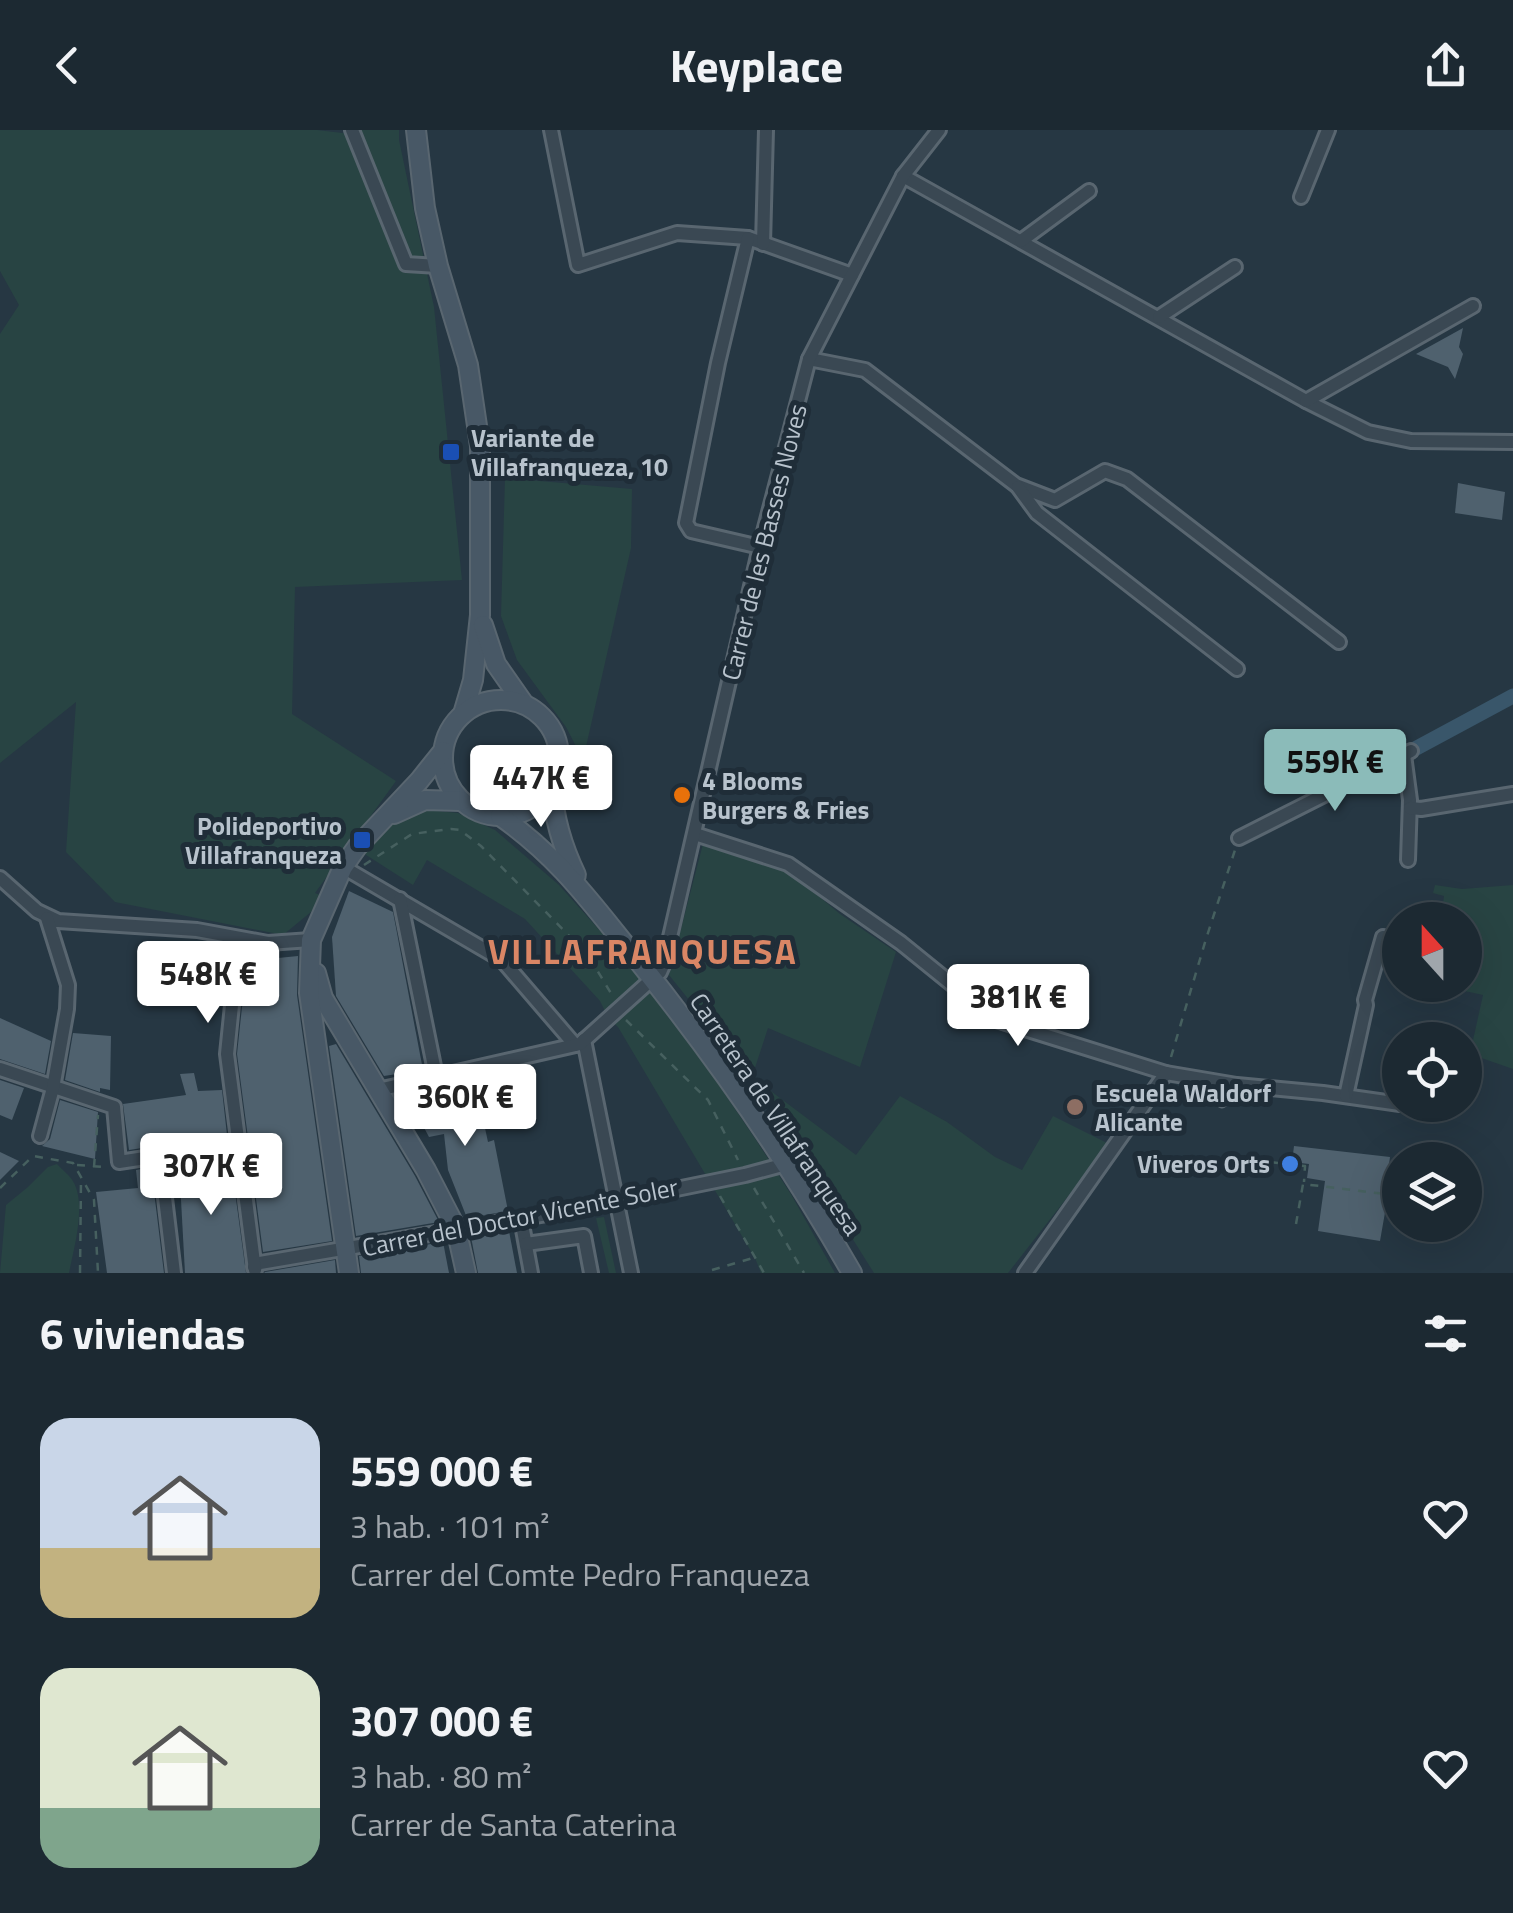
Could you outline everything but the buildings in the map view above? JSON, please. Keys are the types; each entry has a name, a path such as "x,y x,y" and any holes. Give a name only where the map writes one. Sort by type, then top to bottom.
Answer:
{"main road":[{"path":"416,130 425,208 438,266 462,341 478,422 480,616 473,680 463,714"},
{"path":"480,616 496,664 524,704"},
{"path":"349,1273 309,993 311,949 343,867 443,752 450,731 472,707 492,700 524,704 544,718 557,740 560,764 552,788 535,806 500,816 479,812 461,800 446,778 443,752"},
{"name":"Carretera de Villafranquesa","path":"552,788 559,837 582,890"},
{"path":"385,819 425,800 461,800"},
{"name":"Carretera de Villafranquesa","path":"500,816 541,848 582,890 654,980 786,1164 852,1273"},
{"path":"311,949 322,998 426,1170 456,1228 466,1273"}],"street":[{"path":"352,130 406,264 438,266"},
{"path":"551,130 578,266 676,233 756,241 852,275"},
{"path":"760,547 691,530 686,522 718,363 756,241 766,130"},
{"name":"Carrer de les Basses Noves","path":"654,980 664,963 760,547 809,359 903,176 940,130"},
{"path":"1301,197 1328,130"},
{"path":"903,176 1368,432 1410,441 1513,442"},
{"path":"1020,241 1089,191"},
{"path":"1159,318 1235,267"},
{"path":"1306,400 1473,306"},
{"path":"809,359 864,370 1016,486 1037,513 1237,669"},
{"path":"1016,486 1054,500 1105,471 1127,478 1339,642"},
{"path":"1239,838 1407,753 1408,860"},
{"path":"1410,808 1513,794"},
{"path":"695,834 788,864 902,942 996,1020 1166,1073 1382,1101"},
{"path":"343,867 502,960 580,1042 631,1273"},
{"path":"0,878 48,918 74,924 212,932 311,949"},
{"path":"400,899 436,1076"},
{"path":"38,1143 67,1009 68,985 48,918"},
{"path":"57,947 74,924"},
{"path":"226,936 245,962"},
{"path":"1346,1096 1382,937"},
{"path":"255,1270 226,1054 232,1005 245,962 252,952 268,943"},
{"path":"378,1090 580,1042 654,980"},
{"path":"316,1035 340,1027"},
{"path":"0,1069 114,1106 114,1165 237,1144"},
{"path":"1025,1273 1166,1073"},
{"path":"160,1156 174,1273"},
{"name":"Carrer del Doctor Vicente Soler","path":"255,1270 260,1264 521,1219 746,1176 786,1164"},
{"path":"521,1219 530,1273"},
{"path":"526,1244 584,1236 592,1273"}],"lane":[{"path":"1222,1103 1228,1084"}],"path":[{"path":"1166,1073 1239,838"},
{"path":"94,1167 98,1108"},
{"path":"0,1188 33,1156 38,1143"},
{"path":"33,1156 74,1165 114,1165"},
{"path":"1270,1162 1305,1166 1296,1224"},
{"path":"74,1165 94,1200 98,1273"},
{"path":"80,1273 81,1177"},
{"path":"1304,1184 1382,1194"},
{"path":"716,1188 764,1273"},
{"path":"712,1270 755,1258"}],"green space":[{"path":"0,130 317,130 359,135 358,130 399,130 434,307 462,580 295,587 292,714 396,781 315,893 328,898 283,935 115,902 66,852 76,702 0,763 0,334 19,305 0,271"},
{"path":"505,478 632,489 631,548 583,760 566,727 517,660 501,616"},
{"path":"427,810 458,813 495,830 559,885 620,953 756,1140 835,1273 761,1273 618,1027 600,1001 525,919 427,860 413,885 363,853 393,821"},
{"path":"704,840 784,867 840,914 896,952 860,1067 768,1028 752,1077 856,1155 900,1096 1022,1170 1053,1116 1109,1144 1008,1273 874,1273 751,1077 669,975"},
{"path":"1435,885 1462,889 1513,885 1513,1069 1482,1058 1482,1022 1477,1022 1483,995 1482,902 1443,902 1444,896 1433,893"},
{"path":"57,1164 73,1180 79,1203 69,1273 0,1273 6,1205 48,1167"},
{"path":"604,1217 616,1273 609,1273 596,1218"}],"waterway":[{"path":"1411,751 1513,696"}],"place":[{"name":"Variante de Villafranqueza, 10","path":"451,452"},
{"name":"4 Blooms Burgers & Fries","path":"682,795"},
{"name":"Polideportivo Villafranqueza","path":"362,840"},
{"name":"Escuela Waldorf Alicante","path":"1075,1107"},
{"name":"Viveros Orts","path":"1290,1164"}],"district":[{"name":"VILLAFRANQUESA","path":"643,952"}]}
